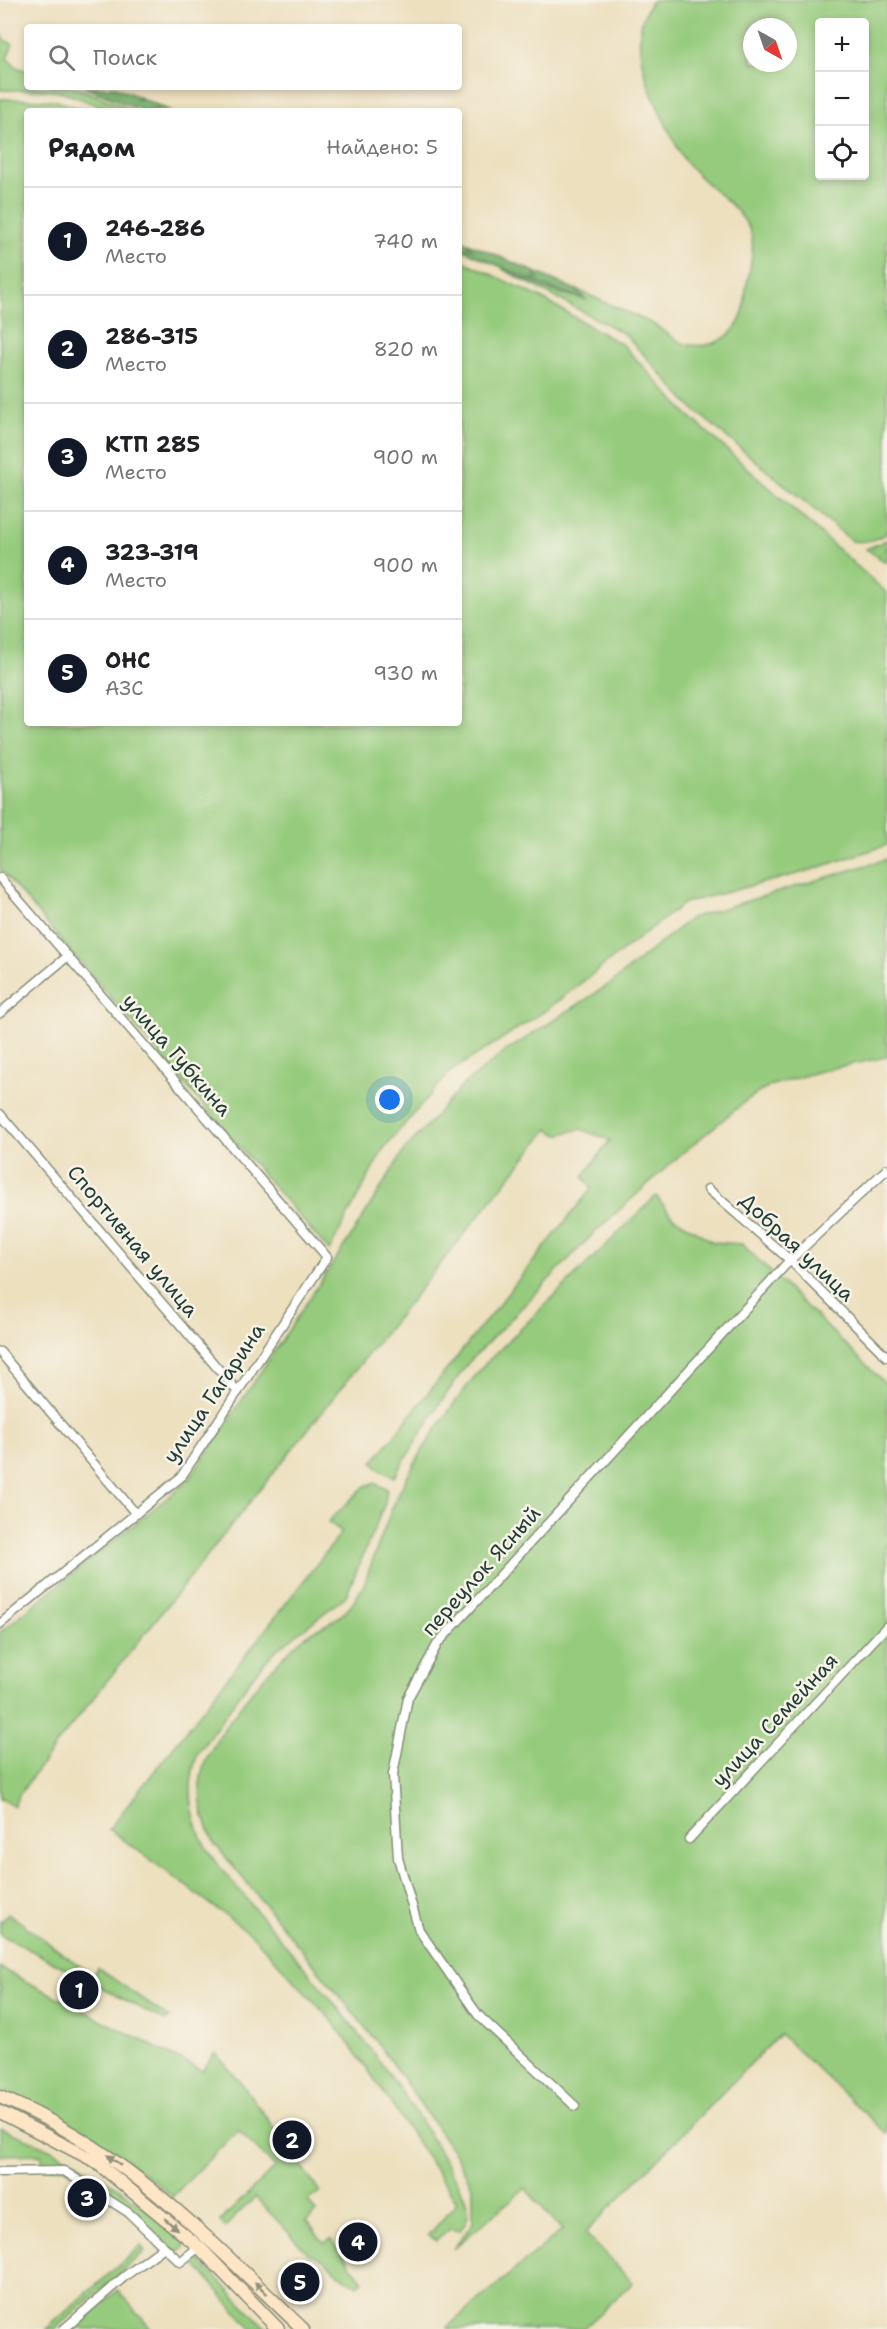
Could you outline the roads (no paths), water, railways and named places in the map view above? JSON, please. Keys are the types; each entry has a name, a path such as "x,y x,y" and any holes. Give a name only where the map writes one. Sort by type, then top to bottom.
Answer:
{"main road":[{"path":"0,2097 62,2127 100,2150 146,2184 208,2237 303,2329"},
{"path":"0,2112 96,2161 198,2247 278,2329"}],"street":[{"name":"улица Губкина","path":"0,878 327,1257"},
{"path":"0,1012 68,956"},
{"name":"Спортивная улица","path":"0,1114 238,1392"},
{"name":"переулок Ясный","path":"575,2106 478,2015 418,1930 398,1858 393,1774 408,1698 438,1643 790,1260 887,1169"},
{"name":"Добрая улица","path":"708,1189 790,1260 887,1358"},
{"name":"улица Гагарина","path":"0,1624 181,1477 327,1257"},
{"path":"0,1352 136,1514"},
{"name":"улица Семейная","path":"689,1839 887,1626"},
{"path":"0,2172 64,2171 129,2213 180,2262 198,2247"},
{"path":"64,2329 125,2276 164,2247"}],"place":[{"name":"246-286","path":"79,1990"},
{"name":"286-315","path":"292,2140"},
{"name":"КТП 285","path":"87,2198"},
{"name":"323-319","path":"358,2242"},
{"name":"ОНС","path":"300,2282"}]}
